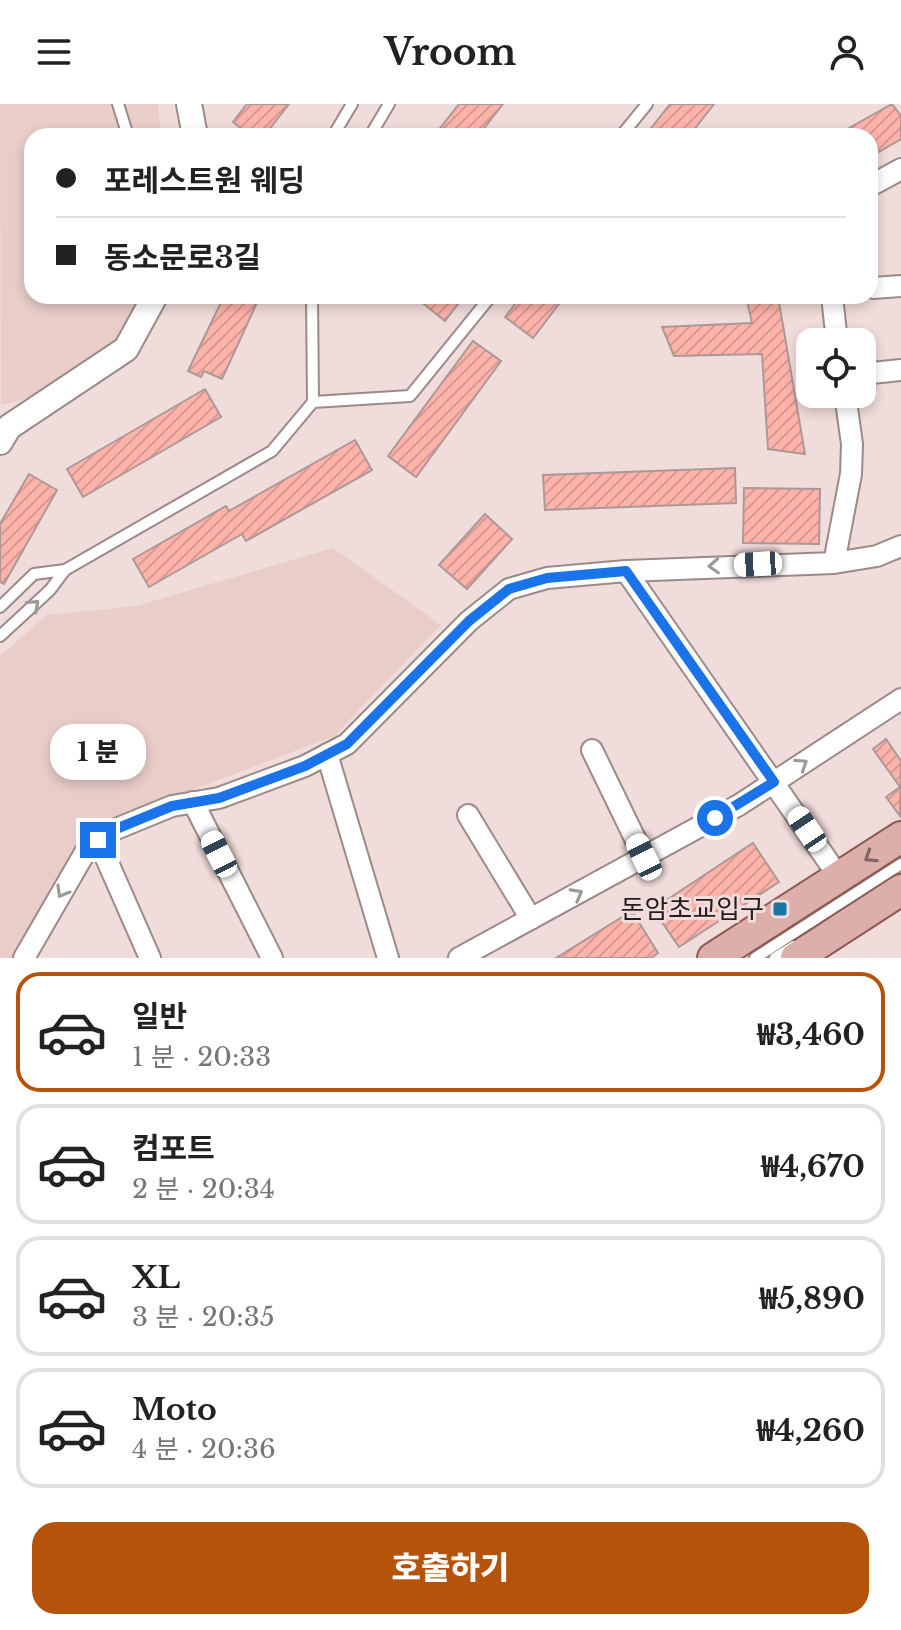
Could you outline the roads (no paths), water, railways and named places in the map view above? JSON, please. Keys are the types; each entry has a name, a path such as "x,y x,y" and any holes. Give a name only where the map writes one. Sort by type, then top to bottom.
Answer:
{"main road":[{"path":"713,958 901,837"},
{"path":"796,958 901,890"}],"street":[{"path":"189,104 194,128"},
{"path":"878,182 901,169"},
{"path":"878,288 901,286"},
{"path":"0,442 9,427 126,349 151,304"},
{"path":"833,304 835,328"},
{"path":"876,373 901,370"},
{"path":"834,563 851,474 852,444 847,408"},
{"path":"25,957 87,849 98,840 111,831 172,806 219,798 347,744 469,621 509,589 547,578 626,571 834,563 877,556 901,546"},
{"path":"626,571 839,877"},
{"path":"459,958 774,782 901,699"},
{"path":"592,750 644,857"},
{"path":"327,754 388,958"},
{"path":"193,802 272,958"},
{"path":"468,815 531,919"},
{"path":"98,840 150,958"}],"lane":[{"path":"118,104 126,128"},
{"path":"338,128 352,104"},
{"path":"375,128 389,104"},
{"path":"628,128 647,104"},
{"path":"0,607 34,574 65,570 272,451 313,402 311,304"},
{"path":"313,402 410,396 485,304"},
{"path":"0,636 50,590 65,570"},
{"path":"755,958 901,864"},
{"path":"775,958 901,879"}],"place":[{"name":"돈암초교입구","path":"780,909"}]}
